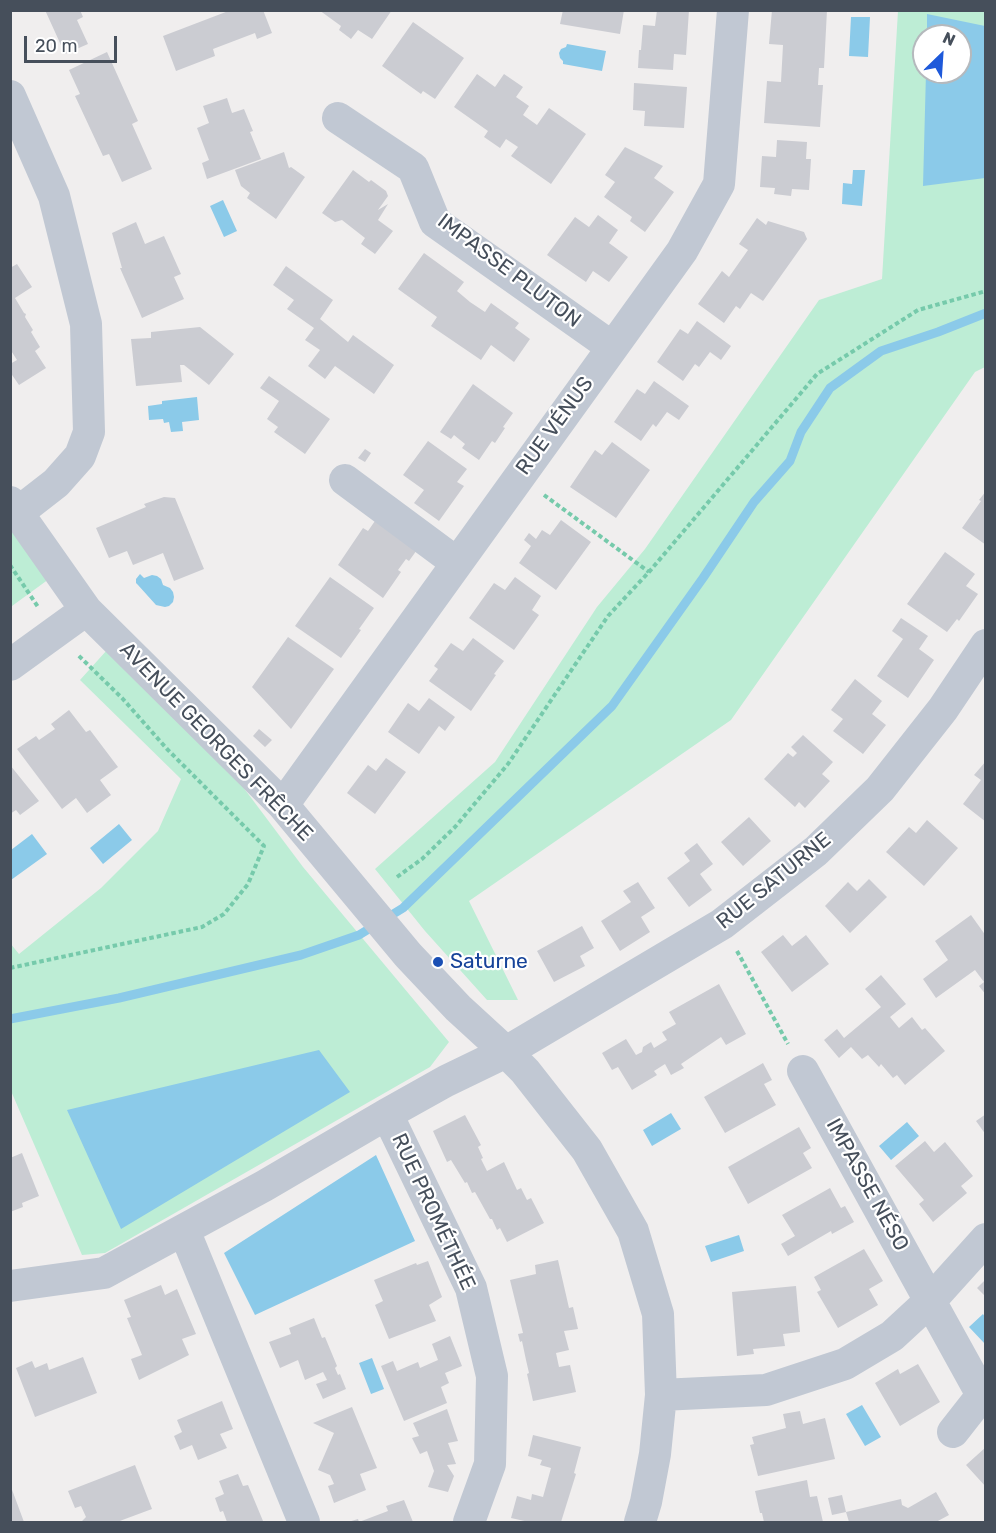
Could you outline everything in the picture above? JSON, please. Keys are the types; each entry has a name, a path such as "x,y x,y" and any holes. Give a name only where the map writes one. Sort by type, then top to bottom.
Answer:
{"street":[{"name":"RUE VÉNUS","path":"283,805 682,251 719,184 733,10"},
{"path":"10,96 54,196 86,324 89,432 81,456 56,483 14,506"},
{"name":"IMPASSE PLUTON","path":"338,118 413,168 435,222 612,347"},
{"path":"345,480 457,563"},
{"name":"AVENUE GEORGES FRÊCHE","path":"14,506 86,610 283,805 408,955 458,1008 525,1071 586,1150 633,1231 658,1314 661,1395 655,1454 640,1522"},
{"path":"10,665 86,610"},
{"name":"RUE SATURNE","path":"10,1286 104,1273 264,1186 387,1114 506,1052 722,924 816,851 880,789 943,709 986,645"},
{"name":"IMPASSE NÉSO","path":"803,1071 984,1393"},
{"name":"RUE PROMÉTHÉE","path":"387,1114 471,1288 492,1376 490,1464 469,1522"},
{"path":"184,1230 304,1522"},
{"path":"661,1395 765,1390 845,1364 892,1336 931,1300 986,1239"},
{"path":"952,1432 984,1393"}],"path":[{"path":"397,877 422,859 455,827 508,764 608,616 649,572 817,374 918,310 986,291"},
{"path":"519,477 649,572"},
{"path":"10,565 55,632 122,698 166,749 264,846 248,884 224,914 202,927 10,968"},
{"path":"722,924 803,1071"}],"green space":[{"path":"898,11 985,11 985,367 975,372 731,720 469,901 518,1000 487,1000 425,931 375,869 495,762 597,607 645,549 819,300 882,279"},
{"path":"10,524 49,579 12,606 10,604"},
{"path":"107,650 240,783 303,867 449,1042 430,1067 105,1253 82,1255 11,1091 10,943 19,954 101,888 158,831 181,779 80,680"}],"water":[{"path":"927,14 985,26 985,178 923,186 926,84 972,84 972,24 927,24"},
{"path":"851,17 870,17 868,57 849,56"},
{"path":"567,44 606,51 602,71 563,64 559,53"},
{"path":"853,170 865,170 862,206 842,204 843,183 852,184"},
{"path":"223,200 237,231 224,237 210,206"},
{"path":"197,397 199,420 182,422 183,431 171,432 169,422 164,423 163,419 149,420 148,406 162,404 162,401"},
{"path":"140,574 144,578 152,575 161,579 163,585 173,592 173,602 165,607 156,605 136,583"},
{"path":"119,824 132,840 103,864 90,848"},
{"path":"32,834 47,854 11,880 11,850"},
{"path":"319,1050 350,1092 121,1229 67,1110"},
{"path":"671,1113 681,1129 652,1146 643,1130"},
{"path":"907,1122 919,1136 891,1160 879,1146"},
{"path":"376,1155 415,1241 255,1315 224,1253"},
{"path":"739,1235 744,1251 711,1262 705,1246"},
{"path":"983,1314 985,1317 985,1344 969,1327"},
{"path":"372,1358 384,1389 371,1394 359,1363"},
{"path":"862,1405 881,1437 865,1446 846,1414"}],"building":[{"path":"45,10 80,10 83,17 77,20 88,44 65,54"},
{"path":"231,10 263,10 272,33 257,39 255,33 213,49 215,56 176,71 163,36"},
{"path":"319,10 392,10 372,39 358,30 351,39 339,30 341,26"},
{"path":"563,10 624,10 620,34 560,24"},
{"path":"657,10 689,10 686,55 674,54 673,70 638,68 643,25 655,26"},
{"path":"772,10 827,10 824,68 819,68 818,85 823,85 820,127 764,123 767,81 781,82 783,45 769,44"},
{"path":"413,22 464,58 435,99 423,91 421,94 382,66"},
{"path":"107,52 138,121 132,124 152,169 122,182 109,154 103,156 75,96 80,94 69,70"},
{"path":"477,74 495,87 504,74 523,87 516,97 529,106 523,115 537,125 549,108 586,134 551,184 511,156 518,147 506,139 500,148 484,137 488,131 454,107"},
{"path":"634,83 687,87 684,128 644,126 645,111 633,110"},
{"path":"227,98 232,113 244,109 261,159 207,179 202,163 209,160 197,128 209,123 203,106"},
{"path":"777,140 807,142 806,159 811,159 809,190 792,189 791,196 774,194 775,188 760,187 762,156 776,157"},
{"path":"625,147 663,166 654,178 674,192 645,232 630,221 632,217 604,197 615,182 605,175"},
{"path":"284,152 289,168 291,167 305,177 276,219 247,198 250,193 241,186 235,170"},
{"path":"353,170 386,191 388,196 378,210 388,204 378,220 393,231 375,254 361,244 365,238 342,220 335,222 322,213"},
{"path":"598,215 618,230 609,243 628,257 609,282 593,271 586,282 547,255 575,217 589,227"},
{"path":"757,218 766,225 768,221 804,232 807,239 763,301 751,293 740,309 736,306 724,323 698,304 722,271 729,277 748,250 739,244"},
{"path":"136,222 145,244 164,236 181,274 174,277 184,299 142,318 120,268 122,268 112,233"},
{"path":"424,253 464,282 457,291 470,302 485,312 491,303 519,323 515,328 530,339 514,362 491,345 481,360 431,326 437,317 398,289"},
{"path":"17,264 32,287 15,298 26,314 25,317 33,330 31,332 40,347 35,351 46,368 19,385 10,372 10,364 17,360 10,349 10,268"},
{"path":"286,266 333,300 320,319 348,342 353,335 394,365 374,394 335,366 325,379 308,366 320,350 305,340 314,328 287,309 294,300 273,285"},
{"path":"697,321 731,346 721,360 710,352 699,367 695,364 683,381 657,362 680,329 688,334"},
{"path":"200,327 234,354 209,385 184,365 180,365 182,382 136,386 131,339 151,338 151,332"},
{"path":"269,376 330,419 305,454 274,432 278,427 267,419 279,401 260,388"},
{"path":"654,381 689,406 679,420 667,412 656,427 653,424 641,441 614,422 637,389 645,394"},
{"path":"473,384 513,413 495,443 492,441 479,460 462,448 465,444 454,435 451,439 440,432"},
{"path":"428,441 467,469 457,482 464,486 439,521 414,503 424,490 403,475"},
{"path":"612,442 650,470 616,518 570,487 595,450 602,455"},
{"path":"365,449 371,453 365,462 358,458"},
{"path":"986,491 986,545 962,528"},
{"path":"164,497 175,498 204,569 174,581 163,553 133,565 127,551 109,558 96,528 146,507 144,504"},
{"path":"377,518 419,547 409,561 406,559 398,570 401,572 383,598 338,565 363,528 368,531"},
{"path":"561,520 591,542 556,590 519,563 531,546 524,540 529,533 536,539 542,530 550,535"},
{"path":"945,552 975,574 966,586 978,594 959,621 957,619 947,632 907,604"},
{"path":"330,577 374,608 341,658 295,626"},
{"path":"515,577 541,596 532,610 539,615 514,650 469,618 494,583 505,590"},
{"path":"901,618 928,636 919,649 934,660 908,698 877,676 903,639 892,631"},
{"path":"288,637 334,669 291,729 252,687"},
{"path":"473,638 504,661 471,711 429,681 438,669 434,666 451,643 463,651"},
{"path":"855,679 882,701 872,714 886,725 863,754 833,731 843,719 831,710"},
{"path":"429,698 455,717 445,731 439,726 419,754 388,732 408,703 419,711"},
{"path":"69,710 86,732 90,730 118,767 100,780 111,795 87,813 76,798 62,809 17,749 36,736 39,740 55,729 51,724"},
{"path":"259,729 272,740 265,747 253,736"},
{"path":"803,735 833,762 822,774 830,781 805,808 799,802 795,807 764,779 788,753 793,757 797,753 791,747"},
{"path":"386,758 406,772 375,814 347,793 368,765 376,771"},
{"path":"986,761 986,822 963,804 981,780 974,775"},
{"path":"10,765 39,801 20,815 16,810 10,814"},
{"path":"749,817 771,841 743,866 721,842"},
{"path":"927,820 958,848 924,886 886,852 909,827 916,833"},
{"path":"697,843 713,864 700,874 712,890 689,907 667,878 690,861 684,853"},
{"path":"869,879 887,897 850,933 825,906 848,882 857,891"},
{"path":"638,882 655,908 641,917 650,932 620,951 601,921 631,902 623,891"},
{"path":"971,915 986,936 986,995 979,986 984,982 975,970 936,998 923,979 948,960 935,941"},
{"path":"582,926 594,948 580,956 585,966 554,982 537,951"},
{"path":"783,935 792,946 806,935 829,964 792,992 761,952"},
{"path":"881,975 906,1004 890,1017 899,1028 912,1017 922,1030 925,1028 945,1051 905,1085 897,1075 893,1078 881,1064 879,1067 868,1055 862,1059 851,1047 839,1058 824,1040 837,1029 844,1038 881,1007 865,989"},
{"path":"719,984 746,1034 726,1045 721,1037 681,1064 684,1068 671,1075 665,1064 654,1071 657,1075 632,1090 618,1067 612,1070 602,1053 626,1039 636,1055 651,1042 654,1048 667,1040 662,1032 676,1024 669,1012"},
{"path":"763,1063 772,1080 764,1084 776,1105 725,1133 704,1097"},
{"path":"986,1114 986,1135 976,1121"},
{"path":"465,1115 481,1145 478,1147 487,1171 504,1162 517,1190 521,1188 527,1200 531,1198 544,1223 507,1242 500,1228 497,1230 475,1192 472,1193 451,1160 447,1162 433,1131"},
{"path":"799,1127 811,1148 803,1153 812,1168 748,1204 728,1167"},
{"path":"925,1141 934,1152 945,1142 973,1176 961,1186 967,1193 933,1222 919,1204 924,1200 895,1166"},
{"path":"22,1153 39,1196 22,1203 23,1207 10,1212 10,1158"},
{"path":"830,1188 841,1208 845,1206 854,1222 832,1234 831,1231 788,1256 781,1244 795,1236 782,1215"},
{"path":"864,1249 883,1281 869,1289 878,1305 838,1328 817,1292 821,1290 814,1277"},
{"path":"558,1260 569,1308 573,1307 578,1329 564,1331 569,1350 556,1353 559,1367 570,1365 576,1392 533,1401 522,1341 520,1342 518,1334 523,1333 510,1280 536,1274 535,1265"},
{"path":"428,1261 442,1297 429,1305 436,1321 389,1339 375,1305 383,1301 374,1280 416,1263 417,1265"},
{"path":"986,1279 986,1297 977,1288"},
{"path":"161,1285 165,1295 177,1289 196,1334 182,1339 189,1355 139,1380 131,1359 142,1355 127,1318 131,1317 124,1300"},
{"path":"796,1286 800,1332 783,1334 785,1346 753,1349 754,1354 737,1356 732,1292"},
{"path":"314,1318 322,1338 325,1337 337,1366 335,1368 346,1389 323,1399 316,1384 327,1380 323,1372 305,1380 298,1360 280,1368 269,1342 291,1334 289,1328"},
{"path":"450,1336 462,1366 445,1373 449,1383 441,1387 447,1403 404,1421 381,1366 393,1361 397,1371 418,1362 420,1368 438,1360 432,1344"},
{"path":"83,1357 97,1393 35,1417 16,1368 32,1361 35,1368 47,1363 49,1370"},
{"path":"918,1364 940,1402 900,1426 875,1383 898,1369 900,1374"},
{"path":"222,1401 233,1429 220,1434 227,1448 198,1460 192,1445 180,1450 174,1436 182,1432 177,1420"},
{"path":"352,1407 377,1468 360,1474 366,1490 334,1503 328,1486 334,1484 330,1475 318,1470 334,1433 313,1423"},
{"path":"447,1409 458,1441 448,1443 456,1464 447,1465 454,1476 448,1492 428,1487 434,1471 427,1451 420,1454 412,1438 419,1436 413,1423"},
{"path":"800,1411 803,1424 825,1418 835,1459 758,1476 750,1445 754,1444 752,1437 786,1428 783,1414"},
{"path":"533,1435 581,1447 574,1473 576,1474 561,1522 529,1522 511,1518 517,1496 531,1500 532,1494 543,1497 551,1468 540,1465 542,1460 528,1456"},
{"path":"986,1447 986,1487 966,1465"},
{"path":"135,1465 152,1509 117,1522 81,1522 86,1517 81,1506 75,1508 68,1491"},
{"path":"238,1474 243,1486 248,1485 263,1521 227,1522 223,1511 220,1512 215,1498 224,1494 219,1481"},
{"path":"807,1480 810,1497 817,1496 823,1522 764,1522 755,1491"},
{"path":"11,1487 24,1522 10,1522"},
{"path":"936,1492 949,1515 936,1522 849,1522 846,1512 901,1499 902,1505 908,1508"},
{"path":"842,1495 846,1512 832,1515 828,1498"},
{"path":"404,1500 413,1522 359,1522 388,1511 386,1506"}],"waterway":[{"path":"10,1019 119,998 301,955 359,935 403,908 612,706 754,502 790,461 801,432 830,388 881,351 986,313"}],"place":[{"name":"Saturne","path":"438,962"}]}
